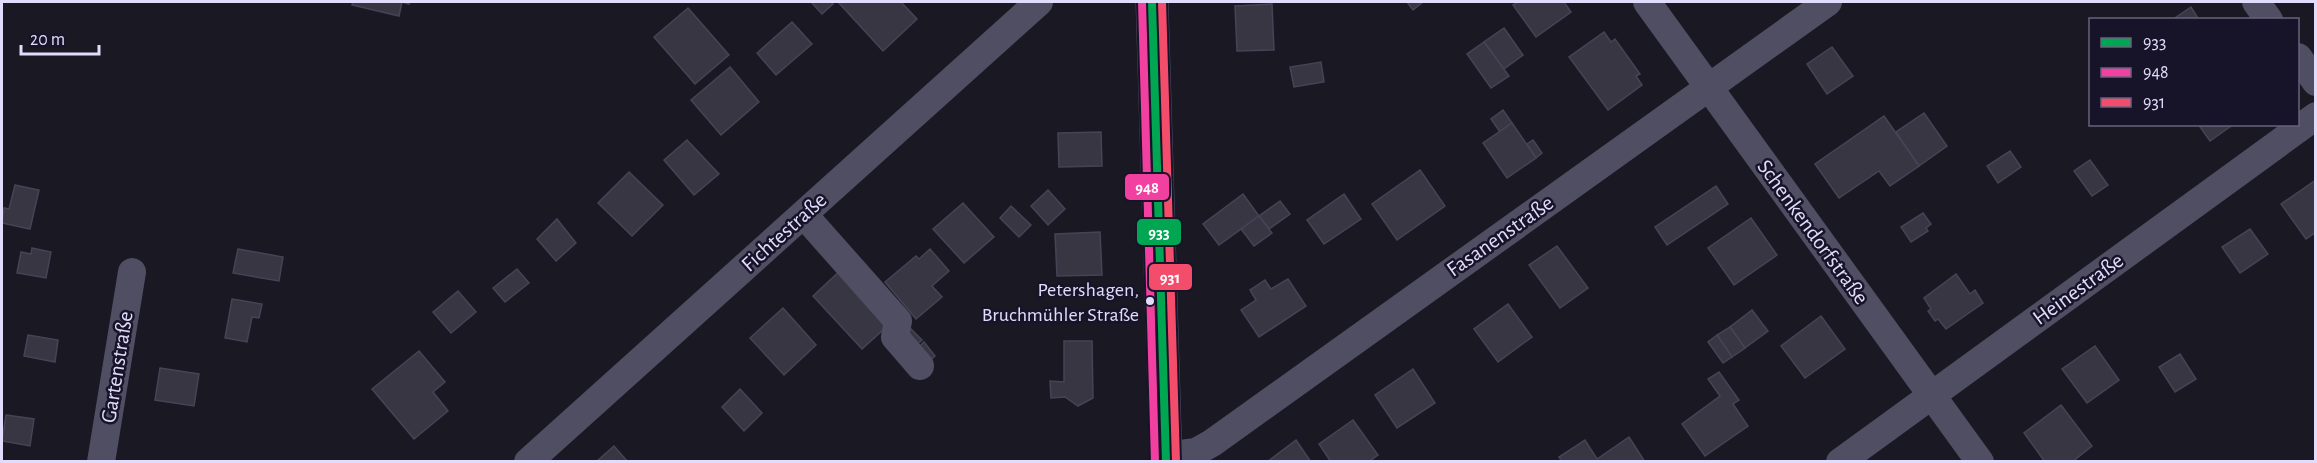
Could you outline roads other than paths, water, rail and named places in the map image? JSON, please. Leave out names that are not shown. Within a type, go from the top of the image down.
[{"type":"street","name":"Fichtestraße","points":[[528,462],[1039,2]]},
{"type":"street","points":[[1152,2],[1166,459]]},
{"type":"street","name":"Schenkendorfstraße","points":[[1647,2],[1980,462]]},
{"type":"street","name":"Fasanenstraße","points":[[1166,459],[1196,452],[1212,443],[1828,2]]},
{"type":"street","points":[[2256,2],[2268,18]]},
{"type":"street","points":[[2299,58],[2316,82]]},
{"type":"street","name":"Heinestraße","points":[[1840,462],[2316,116]]},
{"type":"street","points":[[804,215],[898,321],[895,337],[920,366]]},
{"type":"street","name":"Gartenstraße","points":[[101,462],[132,272]]},
{"type":"place","name":"Petershagen, Bruchmühler Straße","points":[[1150,301]]}]
